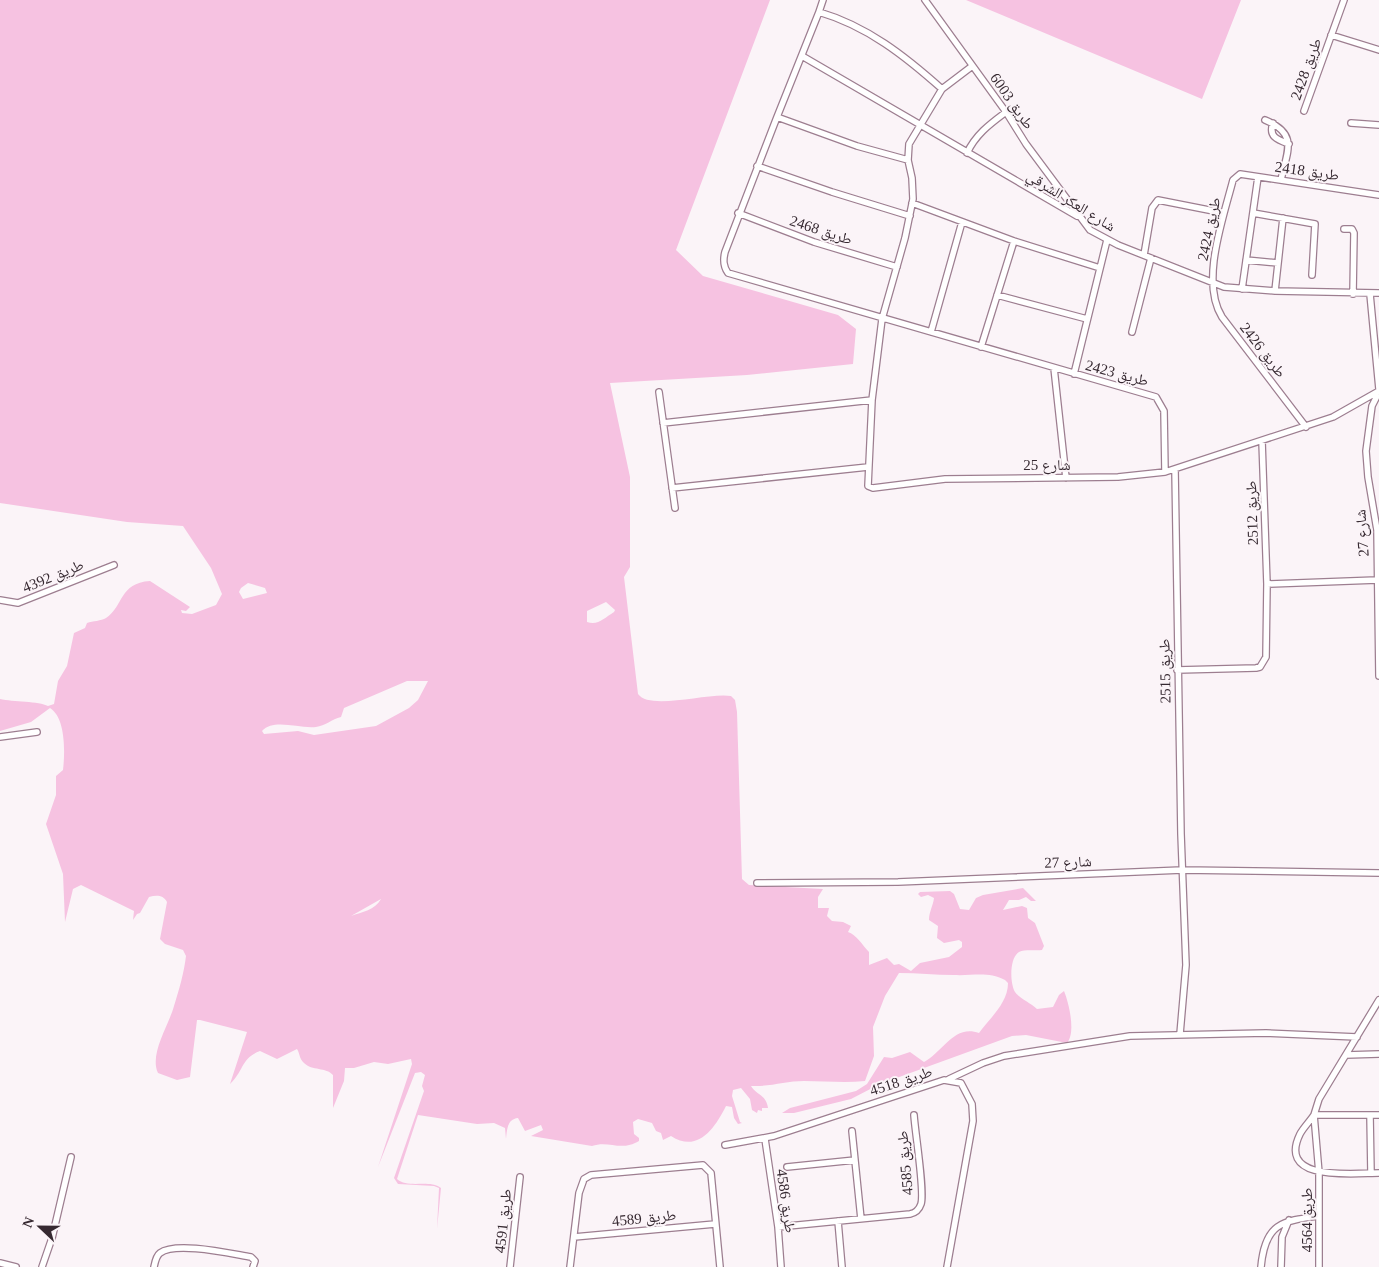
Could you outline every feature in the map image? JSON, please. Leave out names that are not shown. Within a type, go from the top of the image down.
[{"type":"street","points":[[738,214],[823,0]]},
{"type":"street","name":"طريق 6003","points":[[925,0],[1079,217]]},
{"type":"street","name":"طريق 2428","points":[[1304,111],[1344,0]]},
{"type":"street","points":[[819,12],[883,42],[908,59],[942,89]]},
{"type":"street","name":"طريق 2428","points":[[1331,35],[1379,50]]},
{"type":"street","name":"شارع العكر الشرقي","points":[[802,56],[1079,217],[1090,230],[1107,240],[1212,283],[1242,289],[1370,294]]},
{"type":"street","points":[[777,116],[857,146],[908,160],[910,144],[919,125],[942,89],[971,66]]},
{"type":"street","points":[[967,153],[973,140],[985,127],[1006,112]]},
{"type":"street","points":[[1265,120],[1273,123],[1285,133],[1289,144],[1281,180]]},
{"type":"street","points":[[1273,123],[1271,132],[1274,138],[1289,144]]},
{"type":"street","points":[[1351,123],[1379,124]]},
{"type":"street","name":"شارع 25","points":[[908,160],[913,184],[912,203],[882,318],[872,400],[867,483],[873,488],[945,479],[1118,477],[1165,472],[1333,417],[1379,390]]},
{"type":"street","points":[[757,166],[910,216]]},
{"type":"street","name":"طريق 2418","points":[[1233,180],[1240,174],[1379,195]]},
{"type":"street","points":[[1242,289],[1258,177]]},
{"type":"street","name":"طريق 2424","points":[[1212,283],[1224,213],[1233,180]]},
{"type":"street","points":[[1144,255],[1152,208],[1158,200],[1224,213]]},
{"type":"street","points":[[912,203],[1014,241],[1100,268]]},
{"type":"street","points":[[1253,213],[1315,224],[1312,275]]},
{"type":"street","name":"طريق 2468","points":[[738,214],[814,242],[897,266]]},
{"type":"street","name":"طريق 2423","points":[[738,214],[723,259],[728,273],[1156,397],[1164,411],[1165,472]]},
{"type":"street","points":[[1275,291],[1283,218]]},
{"type":"street","points":[[931,332],[962,222]]},
{"type":"street","points":[[1344,229],[1354,231],[1353,294]]},
{"type":"street","points":[[1074,374],[1107,240]]},
{"type":"street","points":[[981,347],[1014,241]]},
{"type":"street","points":[[1132,332],[1151,258]]},
{"type":"street","points":[[1246,260],[1278,263]]},
{"type":"street","name":"طريق 2426","points":[[1212,283],[1215,304],[1222,318],[1306,427]]},
{"type":"street","points":[[1379,293],[1370,294],[1379,390]]},
{"type":"street","points":[[997,295],[1088,319]]},
{"type":"street","points":[[1054,368],[1066,478]]},
{"type":"street","name":"شارع 27","points":[[1379,390],[1372,406],[1366,451],[1368,478],[1378,517],[1379,676]]},
{"type":"street","points":[[659,392],[675,508]]},
{"type":"street","points":[[663,424],[872,400]]},
{"type":"street","name":"طريق 2512","points":[[1177,670],[1260,667],[1266,657],[1267,584],[1262,441]]},
{"type":"street","points":[[672,488],[868,467]]},
{"type":"street","name":"طريق 2515","points":[[1175,470],[1177,670],[1186,965],[1180,1034]]},
{"type":"street","name":"طريق 4392","points":[[0,600],[18,604],[114,565]]},
{"type":"street","points":[[1267,584],[1377,580]]},
{"type":"street","points":[[0,737],[37,732]]},
{"type":"street","name":"شارع 27","points":[[758,883],[907,882],[1182,870],[1379,873]]},
{"type":"street","points":[[1379,1000],[1319,1099],[1314,1115],[1300,1134],[1297,1153],[1303,1165],[1319,1173],[1379,1173]]},
{"type":"street","points":[[949,1079],[983,1063],[1016,1054],[1130,1036],[1266,1033],[1357,1037]]},
{"type":"street","points":[[1346,1054],[1379,1054]]},
{"type":"street","name":"طريق 4518","points":[[725,1145],[765,1139],[949,1079],[960,1083],[968,1093],[972,1104],[974,1121],[947,1267]]},
{"type":"street","name":"طريق 4585","points":[[778,1227],[910,1214],[920,1205],[914,1115]]},
{"type":"street","points":[[1314,1115],[1379,1115]]},
{"type":"street","points":[[1314,1115],[1319,1173]]},
{"type":"street","points":[[1370,1115],[1371,1173]]},
{"type":"street","points":[[852,1131],[861,1219]]},
{"type":"street","name":"طريق 4586","points":[[765,1139],[778,1227],[781,1267]]},
{"type":"street","points":[[42,1267],[52,1238],[71,1158]]},
{"type":"street","points":[[787,1167],[855,1160]]},
{"type":"street","points":[[570,1267],[579,1193],[581,1183],[587,1177],[703,1164],[709,1169],[720,1267]]},
{"type":"street","name":"طريق 4564","points":[[1319,1173],[1319,1267]]},
{"type":"street","name":"طريق 4591","points":[[510,1267],[520,1177]]},
{"type":"street","points":[[1261,1267],[1264,1253],[1274,1230],[1280,1223],[1319,1216]]},
{"type":"street","points":[[1281,1267],[1282,1237],[1289,1220]]},
{"type":"street","points":[[838,1221],[842,1267]]},
{"type":"street","name":"طريق 4589","points":[[574,1237],[715,1224]]},
{"type":"street","points":[[154,1267],[161,1252],[170,1249],[189,1249],[251,1257],[254,1259],[253,1267]]},
{"type":"street","points":[[0,1264],[16,1267]]},
{"type":"shaded area","points":[[0,0],[770,0],[676,250],[703,276],[838,315],[856,329],[853,364],[747,375],[610,383],[630,477],[630,567],[624,577],[638,694],[645,699],[654,701],[721,695],[731,696],[735,700],[737,712],[742,879],[749,885],[823,889],[818,897],[818,908],[829,908],[827,916],[832,921],[843,922],[851,926],[848,932],[857,938],[869,952],[869,965],[887,958],[894,965],[899,964],[911,971],[920,963],[949,957],[962,947],[962,942],[959,940],[944,943],[937,938],[938,926],[929,920],[934,898],[928,895],[921,897],[918,894],[920,892],[950,891],[954,894],[960,909],[969,910],[976,898],[983,895],[1023,888],[1036,901],[1031,901],[1026,897],[1019,900],[1009,900],[1003,910],[1022,906],[1027,908],[1028,918],[1035,923],[1044,946],[1042,950],[1024,951],[1016,955],[1011,971],[1013,988],[1020,997],[1037,1009],[1053,1007],[1059,995],[1064,991],[1071,1018],[1070,1038],[1067,1043],[1026,1035],[1012,1036],[880,1084],[851,1099],[794,1113],[782,1113],[790,1108],[856,1091],[867,1084],[884,1057],[892,1058],[910,1052],[924,1062],[931,1058],[949,1040],[963,1032],[979,1033],[1002,1004],[1008,983],[999,977],[980,974],[899,973],[885,996],[873,1027],[874,1056],[865,1081],[797,1081],[751,1086],[767,1103],[768,1108],[762,1108],[762,1111],[758,1110],[757,1113],[752,1110],[750,1099],[741,1088],[733,1090],[732,1096],[740,1122],[742,1123],[738,1124],[734,1118],[732,1107],[726,1106],[710,1131],[697,1140],[689,1142],[680,1141],[671,1136],[663,1140],[661,1133],[656,1131],[652,1123],[638,1119],[633,1122],[634,1134],[639,1138],[639,1141],[626,1146],[604,1144],[592,1146],[531,1136],[543,1130],[541,1125],[525,1131],[518,1118],[510,1123],[506,1139],[505,1128],[494,1123],[477,1124],[418,1115],[397,1179],[407,1183],[436,1185],[441,1188],[437,1229],[439,1188],[434,1186],[398,1184],[394,1178],[424,1091],[422,1086],[425,1075],[421,1072],[415,1073],[378,1167],[412,1064],[411,1059],[388,1064],[374,1062],[354,1068],[345,1068],[344,1081],[333,1108],[333,1075],[304,1063],[297,1049],[277,1059],[260,1051],[254,1054],[249,1057],[230,1084],[247,1032],[197,1020],[190,1077],[177,1080],[158,1073],[156,1057],[158,1048],[172,1014],[183,975],[186,956],[183,950],[165,944],[160,939],[167,902],[160,896],[149,897],[140,913],[133,920],[134,911],[81,885],[73,889],[65,922],[63,874],[46,824],[56,795],[56,776],[63,770],[64,746],[62,728],[55,713],[50,708],[31,722],[0,731],[0,699],[39,703],[48,706],[54,704],[58,681],[67,666],[74,633],[85,628],[87,623],[106,618],[112,613],[127,590],[133,586],[150,581],[190,607],[186,611],[181,610],[182,613],[192,614],[216,605],[222,594],[211,568],[183,526],[127,522],[0,503]],"holes":[[[248,583],[265,588],[267,593],[243,599],[239,592]],[[606,602],[615,610],[604,619],[594,623],[587,622],[587,611]],[[407,681],[428,681],[418,700],[409,708],[376,726],[314,735],[298,731],[264,734],[262,731],[273,725],[319,726],[341,717],[344,708]],[[381,899],[372,908],[351,916]]]},
{"type":"shaded area","points":[[966,0],[1241,0],[1202,99]]}]
